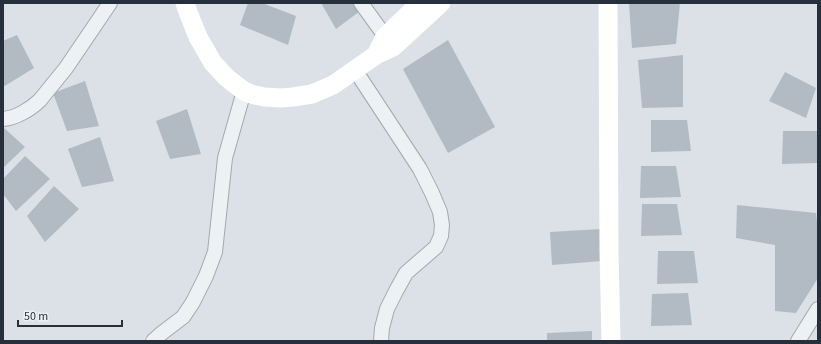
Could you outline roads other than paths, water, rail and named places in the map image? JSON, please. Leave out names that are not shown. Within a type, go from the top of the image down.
[{"type":"main road","points":[[185,3],[198,37],[213,63],[227,78],[244,91],[251,94],[264,97],[281,98],[293,98],[312,94],[333,85],[355,70],[376,55],[389,42],[420,3]]},
{"type":"main road","points":[[389,42],[441,3]]},
{"type":"main road","points":[[608,3],[611,341]]},
{"type":"street","points":[[3,119],[22,113],[40,100],[66,68],[110,3]]},
{"type":"street","points":[[361,3],[389,42]]},
{"type":"street","points":[[355,70],[420,169],[440,212],[442,225],[441,236],[436,247],[406,273],[396,291],[387,309],[380,341]]},
{"type":"street","points":[[153,341],[183,317],[193,302],[213,258],[216,246],[225,158],[244,91]]},
{"type":"street","points":[[798,341],[818,309]]}]
